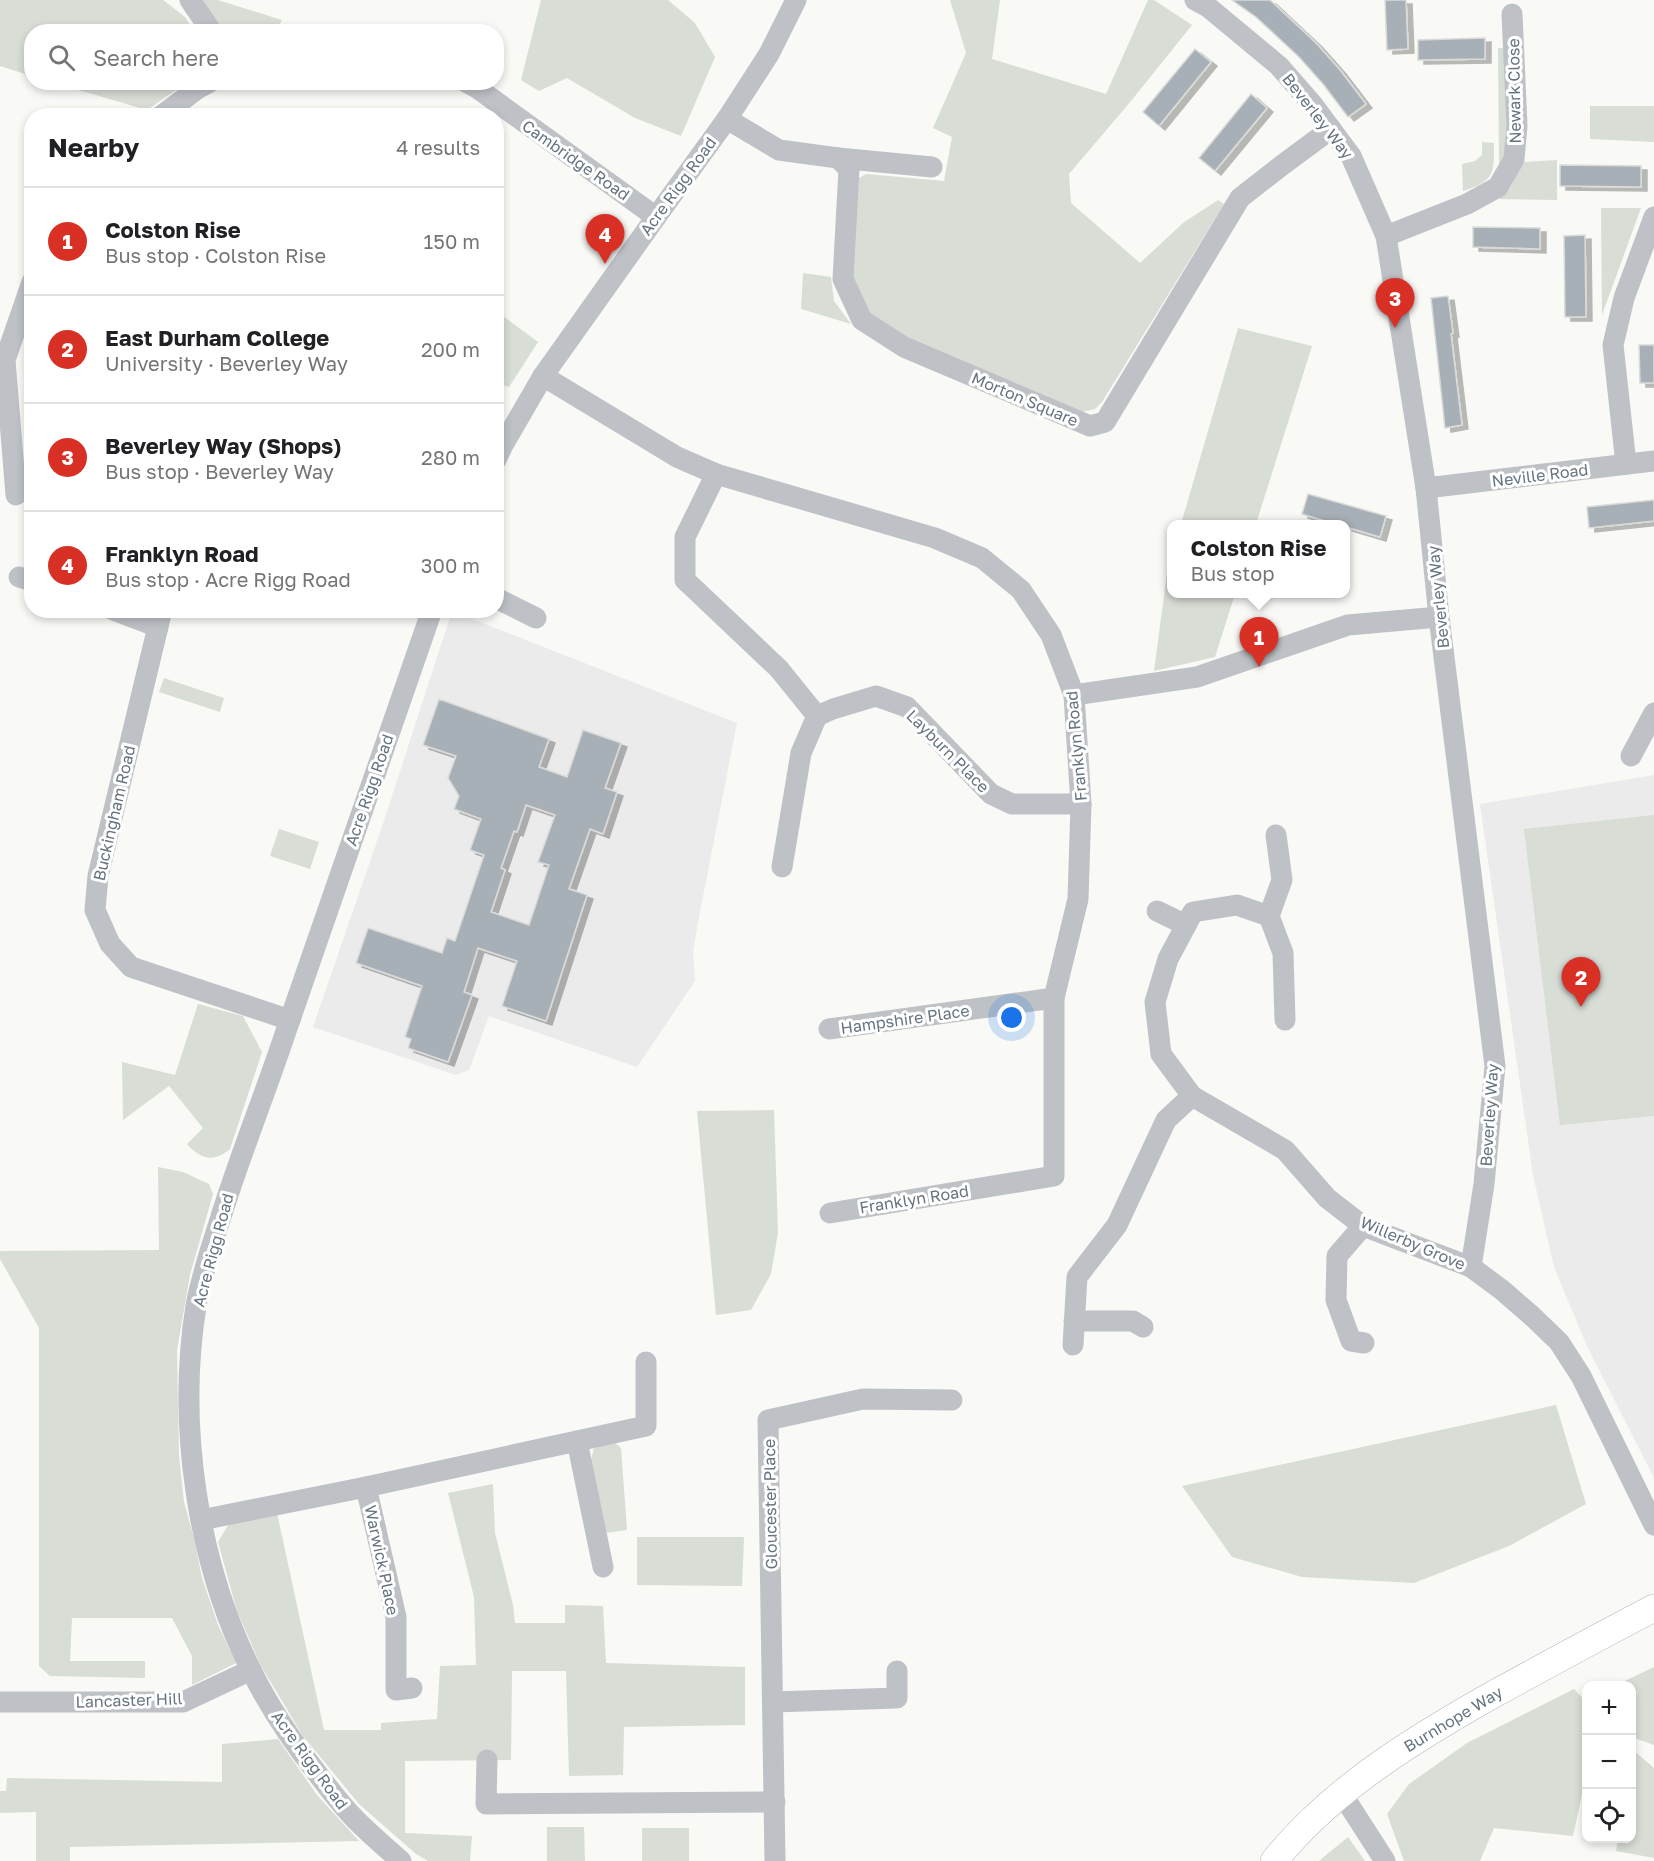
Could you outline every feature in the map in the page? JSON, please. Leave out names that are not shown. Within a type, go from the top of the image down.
[{"type":"main road","name":"Burnhope Way","points":[[1274,1861],[1288,1843],[1342,1794],[1400,1750],[1554,1661],[1654,1608]]},
{"type":"street","points":[[190,0],[206,24]]},
{"type":"street","name":"Acre Rigg Road","points":[[504,443],[543,376],[727,120],[769,54],[796,0]]},
{"type":"street","name":"Beverley Way","points":[[1195,0],[1208,7],[1279,66],[1331,129],[1351,156],[1386,236],[1426,488],[1439,617],[1495,1066],[1484,1184],[1471,1267]]},
{"type":"street","name":"Newark Close","points":[[1386,236],[1467,204],[1498,187],[1514,159],[1517,126],[1512,14]]},
{"type":"street","points":[[172,108],[196,90]]},
{"type":"street","name":"Cambridge Road","points":[[480,90],[656,217]]},
{"type":"street","points":[[727,120],[778,150],[932,167]]},
{"type":"street","name":"Morton Square","points":[[838,158],[849,169],[843,279],[862,320],[904,347],[1090,426],[1105,422],[1240,198],[1331,129]]},
{"type":"street","points":[[1626,464],[1613,345],[1624,298],[1654,217]]},
{"type":"street","points":[[16,494],[5,360],[24,305]]},
{"type":"street","name":"Franklyn Road","points":[[543,376],[677,457],[716,474],[935,538],[982,558],[1021,590],[1051,635],[1074,695],[1082,804],[1078,899],[1054,999],[1054,1176],[830,1213]]},
{"type":"street","name":"Neville Road","points":[[1426,488],[1654,461]]},
{"type":"street","points":[[716,474],[685,537],[685,580],[779,669],[818,716],[801,753],[782,867]]},
{"type":"street","points":[[504,602],[536,618]]},
{"type":"street","points":[[1074,695],[1197,677],[1348,626],[1439,617]]},
{"type":"street","name":"Acre Rigg Road","points":[[401,1861],[354,1818],[295,1744],[274,1713],[236,1636],[219,1589],[201,1521],[190,1434],[189,1376],[196,1304],[233,1177],[264,1096],[429,618]]},
{"type":"street","name":"Buckingham Road","points":[[160,619],[98,876],[95,910],[110,944],[131,967],[290,1020]]},
{"type":"street","name":"Layburn Place","points":[[818,716],[876,696],[907,707],[991,794],[1012,804],[1082,804]]},
{"type":"street","points":[[1630,756],[1654,713]]},
{"type":"street","points":[[1276,835],[1282,880],[1269,916],[1282,953],[1285,1020]]},
{"type":"street","name":"Willerby Grove","points":[[1269,916],[1237,904],[1193,912],[1168,959],[1155,1002],[1161,1054],[1192,1096],[1285,1150],[1327,1198],[1363,1226],[1471,1267],[1502,1290],[1559,1342],[1581,1376],[1654,1525]]},
{"type":"street","points":[[1157,911],[1186,925]]},
{"type":"street","name":"Hampshire Place","points":[[828,1029],[1054,999]]},
{"type":"street","points":[[1072,1345],[1077,1277],[1117,1225],[1166,1120],[1192,1096]]},
{"type":"street","points":[[1363,1226],[1337,1256],[1336,1300],[1351,1341],[1364,1343]]},
{"type":"street","points":[[1074,1321],[1133,1321],[1143,1327]]},
{"type":"street","name":"Warwick Place","points":[[201,1521],[646,1426],[646,1362]]},
{"type":"street","name":"Gloucester Place","points":[[776,1861],[768,1420],[863,1399],[952,1400]]},
{"type":"street","points":[[577,1441],[603,1567]]},
{"type":"street","name":"Warwick Place","points":[[366,1487],[396,1617],[396,1690],[412,1688]]},
{"type":"street","name":"Lancaster Hill","points":[[0,1702],[183,1702],[251,1670]]},
{"type":"street","points":[[773,1702],[897,1698],[897,1671]]},
{"type":"street","points":[[487,1760],[486,1804],[775,1802]]},
{"type":"street","points":[[1342,1794],[1385,1861]]},
{"type":"shaded area","points":[[0,0],[163,0],[185,17],[190,24],[24,24],[24,74],[0,66]]},
{"type":"shaded area","points":[[203,0],[218,0],[282,20],[280,24],[217,24]]},
{"type":"shaded area","points":[[541,0],[668,0],[695,23],[715,57],[681,136],[635,118],[567,78],[539,91],[521,80]]},
{"type":"shaded area","points":[[950,0],[1000,0],[992,59],[1106,94],[1148,0],[1154,0],[1192,25],[1069,174],[1071,203],[1140,263],[1183,223],[1218,200],[1224,204],[1102,402],[1095,409],[1082,412],[892,335],[863,307],[847,277],[854,181],[866,174],[944,181],[952,137],[933,128],[966,53]]},
{"type":"shaded area","points":[[1498,48],[1507,48],[1508,148],[1499,165]]},
{"type":"shaded area","points":[[78,90],[176,90],[150,108],[140,108]]},
{"type":"shaded area","points":[[1590,106],[1654,106],[1654,142],[1590,139]]},
{"type":"shaded area","points":[[1482,142],[1494,143],[1493,169],[1481,184],[1463,191],[1462,164],[1475,161],[1482,155]]},
{"type":"shaded area","points":[[1557,160],[1557,200],[1498,199],[1510,188],[1522,162]]},
{"type":"shaded area","points":[[1601,208],[1641,208],[1602,315]]},
{"type":"shaded area","points":[[803,273],[831,277],[834,301],[851,324],[801,309]]},
{"type":"shaded area","points":[[504,317],[538,342],[509,387],[504,385]]},
{"type":"shaded area","points":[[1238,328],[1312,346],[1257,520],[1182,520]]},
{"type":"shaded area","points":[[1167,573],[1167,598],[1234,598],[1215,657],[1154,671]]},
{"type":"shaded area","points":[[450,618],[470,618],[737,723],[693,952],[695,981],[637,1067],[489,1016],[469,1070],[456,1075],[313,1027],[384,821]]},
{"type":"shaded area","points":[[164,678],[224,698],[220,712],[159,692]]},
{"type":"shaded area","points":[[1654,775],[1654,1478],[1587,1346],[1554,1267],[1533,1175],[1480,804]]},
{"type":"shaded area","points":[[1654,815],[1654,1116],[1560,1125],[1524,829]]},
{"type":"shaded area","points":[[279,829],[319,842],[310,869],[270,856]]},
{"type":"shaded area","points":[[198,1004],[243,1016],[262,1052],[230,1149],[213,1158],[202,1156],[187,1144],[203,1128],[169,1086],[123,1120],[122,1062],[175,1075]]},
{"type":"shaded area","points":[[774,1110],[778,1233],[771,1274],[751,1310],[716,1315],[697,1111]]},
{"type":"shaded area","points":[[158,1167],[183,1172],[209,1184],[213,1194],[190,1275],[177,1350],[179,1456],[184,1502],[202,1578],[218,1625],[236,1663],[192,1685],[192,1656],[172,1618],[72,1618],[70,1661],[145,1661],[145,1678],[50,1676],[39,1666],[39,1328],[0,1259],[0,1251],[159,1250]]},
{"type":"shaded area","points":[[1556,1405],[1586,1504],[1509,1546],[1414,1583],[1302,1577],[1232,1557],[1182,1486]]},
{"type":"shaded area","points":[[604,1442],[615,1443],[621,1448],[627,1530],[606,1533],[591,1460],[594,1448]]},
{"type":"shaded area","points":[[493,1484],[495,1533],[513,1605],[515,1623],[565,1623],[565,1605],[603,1606],[606,1663],[745,1667],[745,1725],[624,1727],[623,1775],[569,1776],[566,1671],[512,1671],[511,1760],[405,1761],[405,1833],[472,1836],[470,1861],[428,1861],[416,1854],[359,1804],[303,1736],[261,1666],[237,1611],[218,1542],[230,1522],[277,1513],[324,1730],[381,1730],[381,1723],[437,1719],[440,1666],[476,1665],[474,1597],[448,1493]]},
{"type":"shaded area","points":[[637,1537],[744,1537],[742,1586],[637,1585]]},
{"type":"shaded area","points":[[1654,1667],[1654,1745],[1636,1738],[1636,1681],[1624,1681]]},
{"type":"shaded area","points":[[1574,1689],[1582,1698],[1582,1794],[1573,1836],[1494,1828],[1480,1861],[1404,1861],[1387,1814],[1409,1784],[1467,1743]]},
{"type":"shaded area","points":[[278,1739],[317,1795],[359,1841],[70,1847],[70,1861],[36,1861],[36,1812],[0,1813],[0,1791],[6,1791],[7,1778],[222,1782],[222,1744]]},
{"type":"shaded area","points":[[1636,1752],[1654,1768],[1654,1858],[1616,1851],[1617,1843],[1636,1843]]},
{"type":"shaded area","points":[[547,1827],[584,1827],[585,1861],[547,1861]]},
{"type":"shaded area","points":[[642,1828],[689,1828],[689,1861],[642,1861]]},
{"type":"shaded area","points":[[1348,1837],[1365,1861],[1319,1861]]},
{"type":"building","points":[[1232,0],[1270,0],[1316,43],[1366,104],[1348,117],[1299,57],[1256,17]]},
{"type":"building","points":[[1385,0],[1406,0],[1408,49],[1387,50]]},
{"type":"building","points":[[1485,38],[1485,59],[1418,60],[1418,40]]},
{"type":"building","points":[[1195,49],[1211,62],[1159,126],[1143,112]]},
{"type":"building","points":[[1251,94],[1267,108],[1215,171],[1199,158]]},
{"type":"building","points":[[1560,165],[1641,166],[1641,187],[1560,186]]},
{"type":"building","points":[[1473,227],[1540,228],[1540,249],[1473,247]]},
{"type":"building","points":[[1585,235],[1586,317],[1565,317],[1564,236]]},
{"type":"building","points":[[1448,296],[1462,425],[1445,428],[1431,298]]},
{"type":"building","points":[[1639,345],[1654,345],[1654,383],[1640,383]]},
{"type":"building","points":[[1308,494],[1386,516],[1380,537],[1350,528],[1350,520],[1322,520],[1302,514]]},
{"type":"building","points":[[1654,500],[1654,521],[1589,528],[1587,507]]},
{"type":"building","points":[[439,699],[549,739],[539,767],[567,777],[583,730],[621,743],[605,788],[617,792],[603,834],[590,829],[569,889],[587,895],[546,1021],[502,1006],[517,961],[478,948],[464,992],[472,995],[448,1062],[408,1048],[411,1039],[405,1037],[422,986],[356,963],[368,928],[442,953],[447,938],[455,941],[484,855],[470,850],[481,819],[454,809],[459,796],[448,778],[456,756],[423,745]],"holes":[[[526,805],[555,815],[538,862],[549,865],[529,925],[491,912],[505,870],[501,868]]]},
{"type":"place","name":"Franklyn Road","points":[[605,264]]},
{"type":"place","name":"Beverley Way (Shops)","points":[[1395,328]]},
{"type":"place","name":"Colston Rise","points":[[1259,667]]},
{"type":"place","name":"East Durham College","points":[[1581,1007]]}]
